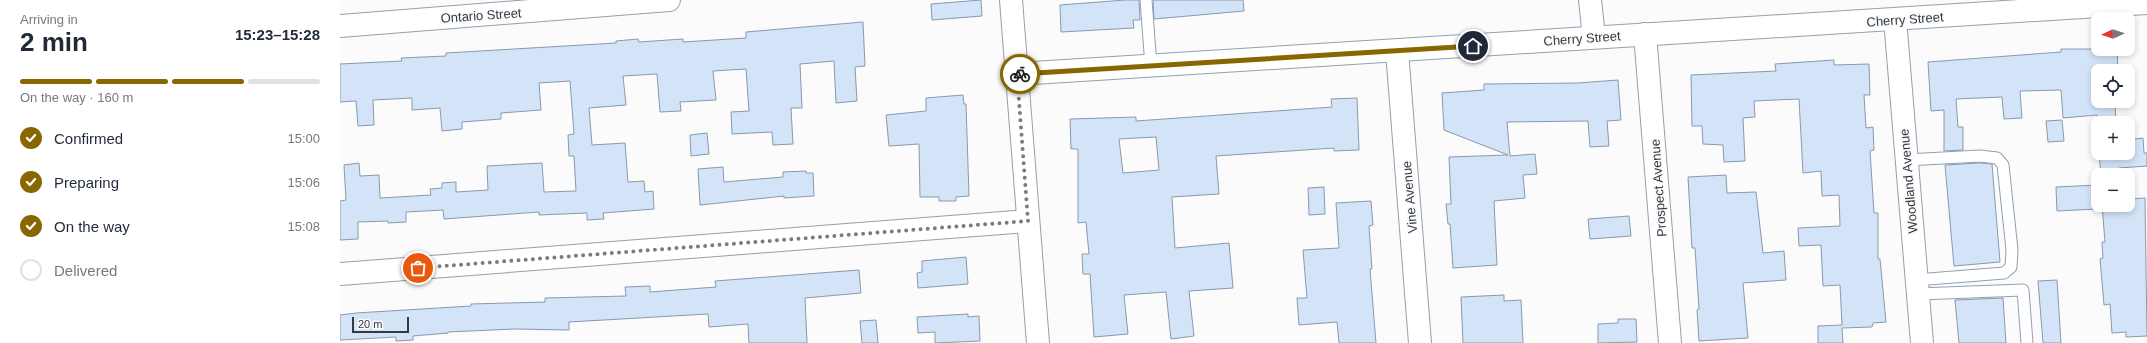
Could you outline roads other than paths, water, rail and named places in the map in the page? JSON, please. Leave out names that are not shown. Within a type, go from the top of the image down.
[{"type":"street","name":"Ontario Street","points":[[340,26],[669,0]]},
{"type":"street","points":[[1011,0],[1038,343]]},
{"type":"street","points":[[1590,0],[1594,37]]},
{"type":"street","name":"Cherry Street","points":[[1017,74],[2147,3]]},
{"type":"street","name":"Woodland Avenue","points":[[1895,19],[1922,343]]},
{"type":"street","name":"Prospect Avenue","points":[[1645,34],[1670,343]]},
{"type":"street","name":"Vine Avenue","points":[[1397,51],[1420,343]]},
{"type":"street","points":[[340,274],[1028,221]]},
{"type":"lane","points":[[1146,0],[1151,66]]},
{"type":"lane","points":[[1906,160],[1980,156],[1997,158],[2003,165],[2012,250],[2011,267],[2004,273],[1917,287]]},
{"type":"lane","points":[[1917,287],[2023,290],[2027,343]]}]
